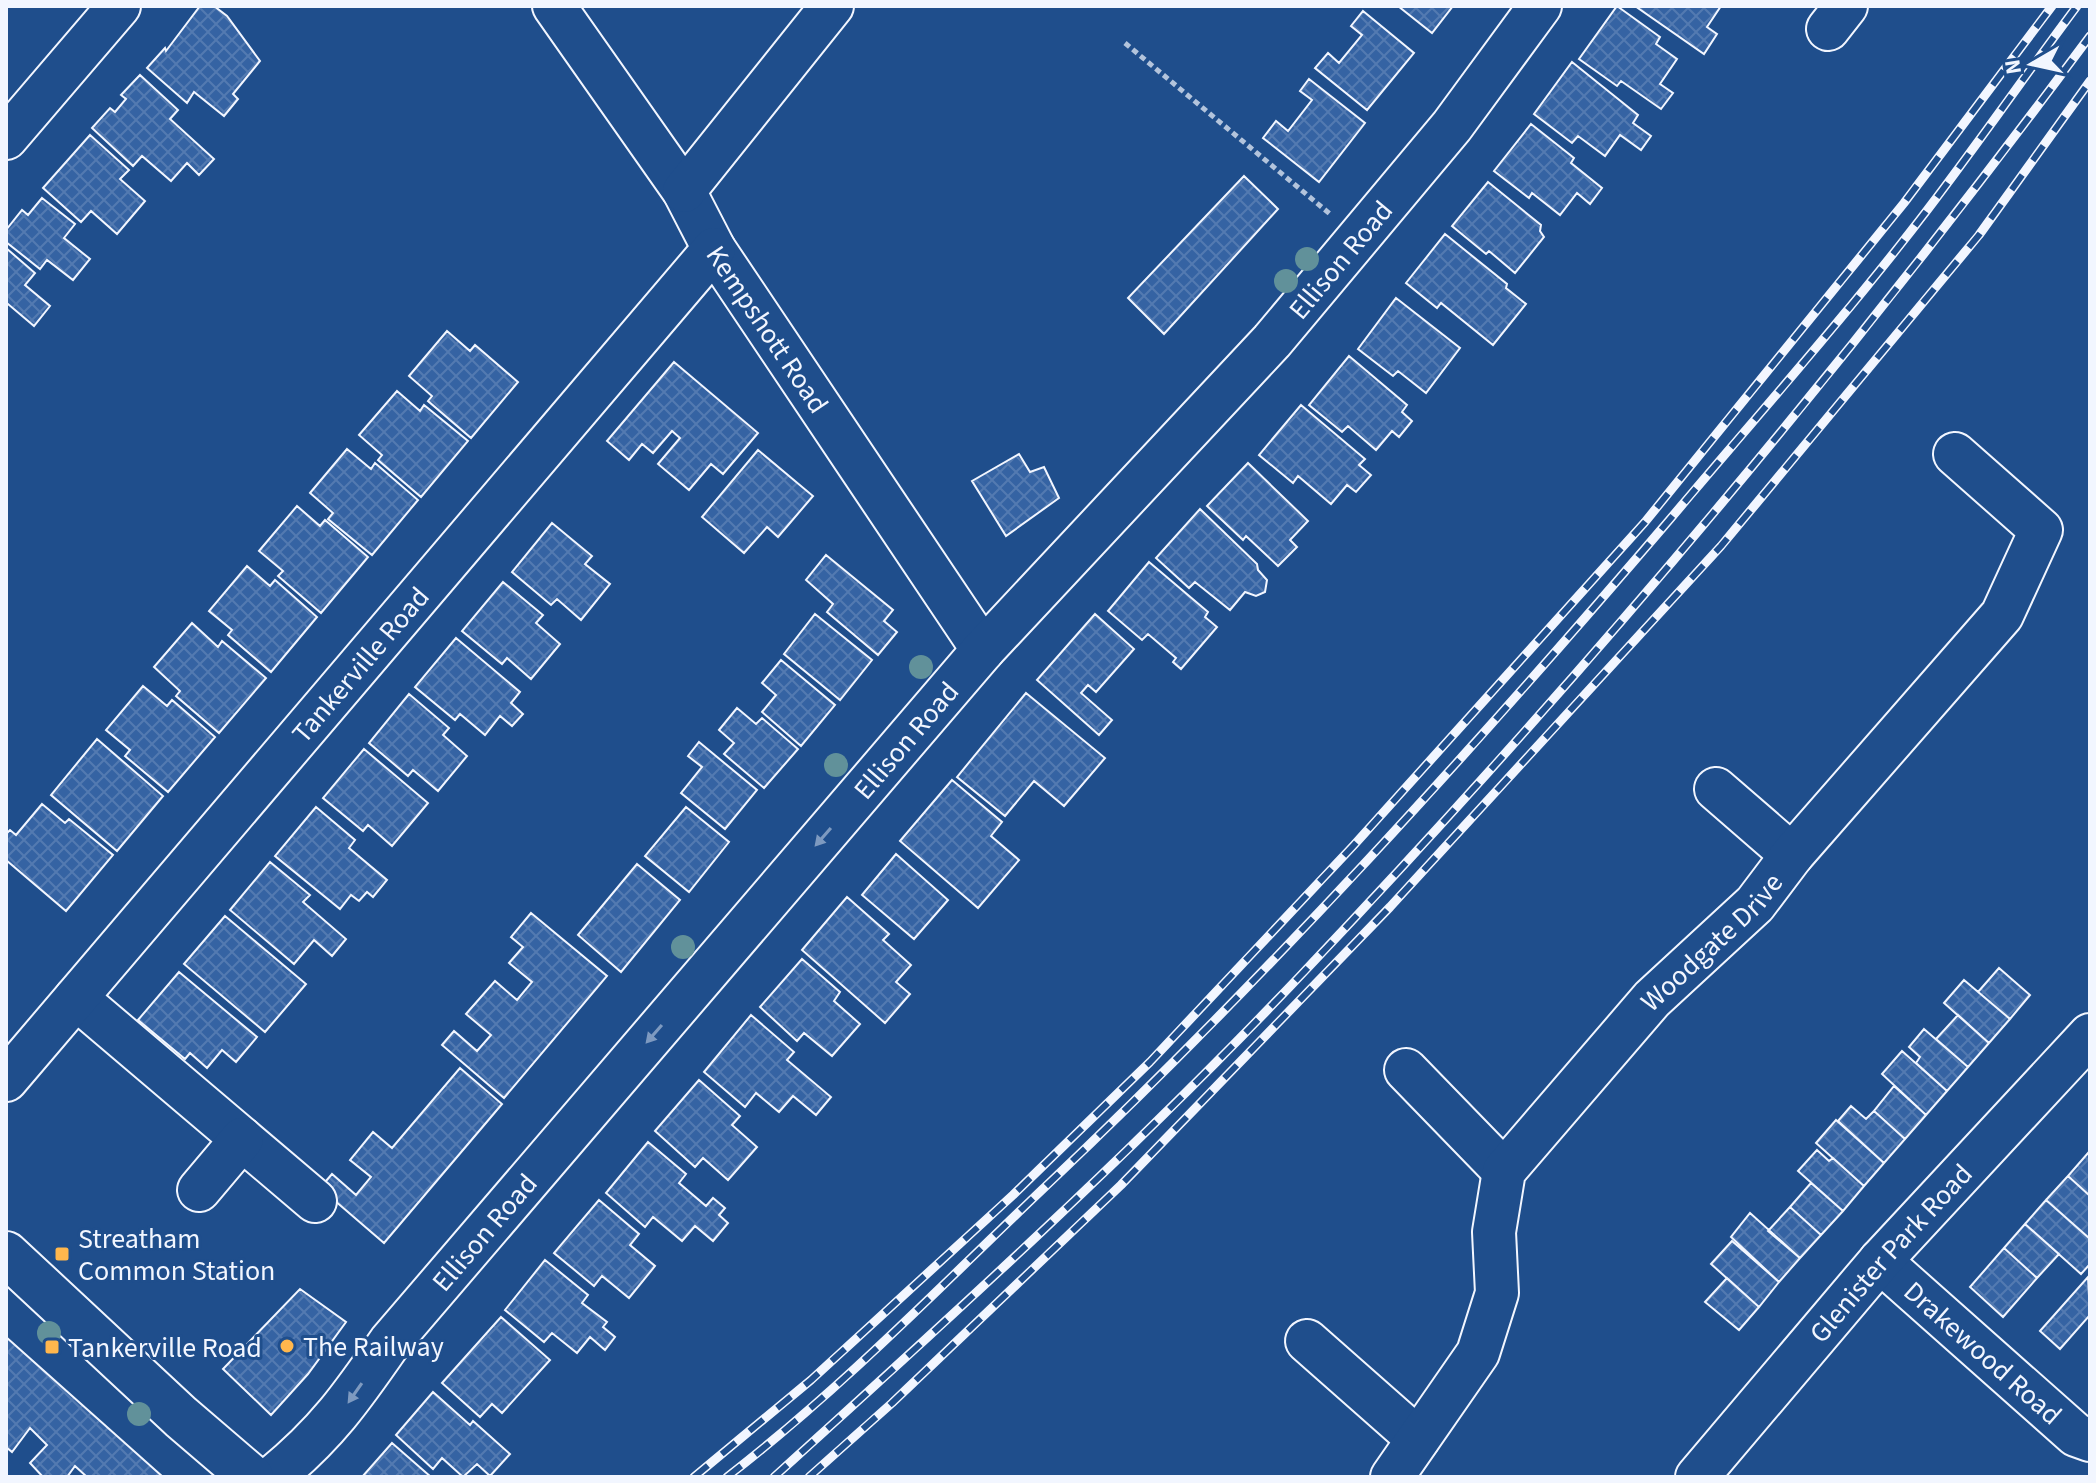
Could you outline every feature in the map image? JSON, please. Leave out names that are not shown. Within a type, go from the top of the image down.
[{"type":"main road","points":[[6,1254],[181,1417],[251,1477]]},
{"type":"street","points":[[6,138],[119,6]]},
{"type":"street","name":"Kempshott Road","points":[[554,6],[684,191],[714,249],[983,650]]},
{"type":"street","points":[[684,191],[832,6]]},
{"type":"street","name":"Ellison Road","points":[[273,1477],[314,1443],[348,1403],[390,1342],[983,650],[1272,341],[1452,126],[1540,6]]},
{"type":"street","name":"Tankerville Road","points":[[6,1080],[714,249]]},
{"type":"street","name":"Woodgate Drive","points":[[1504,1171],[1652,999],[1755,904],[1792,855],[2002,615],[2041,530],[1955,454]]},
{"type":"street","points":[[1716,789],[1792,855]]},
{"type":"street","points":[[76,998],[315,1201]]},
{"type":"street","name":"Glenister Park Road","points":[[1697,1477],[1880,1261],[2090,1035]]},
{"type":"street","points":[[1392,1477],[1478,1353],[1497,1293],[1494,1232],[1504,1171],[1406,1070]]},
{"type":"street","points":[[199,1190],[242,1139]]},
{"type":"street","name":"Drakewood Road","points":[[1880,1261],[2076,1435],[2090,1440]]},
{"type":"street","points":[[1307,1341],[1418,1439]]},
{"type":"path","points":[[1125,43],[1339,222]]},
{"type":"building","points":[[200,6],[214,6],[227,16],[260,61],[233,94],[238,99],[224,116],[194,92],[187,103],[147,68],[165,48],[166,51]]},
{"type":"building","points":[[1398,6],[1453,6],[1432,33]]},
{"type":"building","points":[[1617,6],[1660,37],[1656,44],[1677,59],[1660,84],[1673,93],[1661,109],[1621,81],[1617,86],[1579,59]]},
{"type":"building","points":[[1635,6],[1721,6],[1707,27],[1717,34],[1704,54]]},
{"type":"building","points":[[1363,11],[1414,53],[1367,110],[1315,68],[1328,53],[1339,63],[1362,35],[1351,26]]},
{"type":"building","points":[[1572,62],[1638,115],[1633,123],[1651,136],[1641,150],[1620,135],[1605,156],[1578,136],[1572,143],[1534,114]]},
{"type":"building","points":[[140,75],[178,110],[170,119],[214,159],[199,175],[187,163],[171,181],[142,156],[133,166],[92,128],[110,108],[115,112],[126,99],[121,95]]},
{"type":"building","points":[[1309,79],[1365,123],[1319,182],[1263,138],[1276,121],[1288,131],[1312,100],[1300,91]]},
{"type":"building","points":[[1531,124],[1574,158],[1571,163],[1602,188],[1590,204],[1577,193],[1560,215],[1532,193],[1529,198],[1494,171]]},
{"type":"building","points":[[90,135],[129,170],[120,179],[145,201],[117,234],[91,211],[81,222],[43,188]]},
{"type":"building","points":[[1244,176],[1278,209],[1164,334],[1128,298]]},
{"type":"building","points":[[1488,182],[1541,225],[1540,231],[1544,237],[1515,273],[1452,226]]},
{"type":"building","points":[[42,198],[75,224],[64,238],[90,259],[73,280],[47,260],[40,269],[6,242],[6,230],[22,210],[28,215]]},
{"type":"building","points":[[1445,234],[1507,284],[1506,288],[1526,304],[1493,345],[1441,303],[1437,308],[1406,283]]},
{"type":"building","points":[[6,248],[35,273],[25,285],[50,306],[34,326],[8,304],[6,306]]},
{"type":"building","points":[[1396,298],[1460,348],[1426,393],[1398,371],[1393,376],[1358,349]]},
{"type":"building","points":[[447,331],[470,351],[475,345],[518,382],[471,438],[428,401],[432,396],[409,376]]},
{"type":"building","points":[[1349,356],[1407,405],[1402,412],[1412,421],[1399,437],[1392,431],[1376,450],[1348,426],[1342,432],[1309,405]]},
{"type":"building","points":[[674,362],[758,433],[723,474],[711,464],[689,490],[658,464],[680,438],[672,431],[653,453],[642,444],[629,460],[607,441]]},
{"type":"building","points":[[397,391],[420,411],[424,405],[468,441],[421,497],[378,460],[382,455],[359,435]]},
{"type":"building","points":[[1301,405],[1365,459],[1359,465],[1371,475],[1356,492],[1347,485],[1331,504],[1298,476],[1293,483],[1259,455]]},
{"type":"building","points":[[347,449],[371,469],[375,463],[418,500],[372,555],[328,519],[333,513],[310,493]]},
{"type":"building","points":[[758,450],[813,496],[778,537],[767,527],[744,553],[702,517]]},
{"type":"building","points":[[1019,454],[1030,472],[1044,467],[1059,498],[1006,536],[972,481]]},
{"type":"building","points":[[1248,463],[1308,521],[1290,540],[1297,547],[1278,566],[1246,536],[1243,540],[1207,506]]},
{"type":"building","points":[[297,506],[320,526],[325,520],[368,557],[321,613],[278,576],[283,571],[259,551]]},
{"type":"building","points":[[1200,509],[1257,564],[1267,580],[1265,592],[1256,596],[1245,592],[1230,610],[1195,582],[1189,588],[1156,558]]},
{"type":"building","points":[[552,523],[592,556],[585,564],[610,584],[581,620],[557,599],[551,605],[512,572]]},
{"type":"building","points":[[826,555],[893,610],[884,621],[897,632],[878,655],[827,612],[833,604],[806,580]]},
{"type":"building","points":[[1149,562],[1208,612],[1205,617],[1217,627],[1181,669],[1173,662],[1176,658],[1148,634],[1142,640],[1108,611]]},
{"type":"building","points":[[247,566],[270,586],[275,580],[317,617],[271,672],[228,635],[232,630],[209,611]]},
{"type":"building","points":[[503,582],[543,615],[536,623],[560,644],[531,679],[507,658],[502,664],[462,631]]},
{"type":"building","points":[[815,614],[872,660],[840,700],[784,654]]},
{"type":"building","points":[[1095,614],[1134,649],[1096,692],[1088,685],[1081,693],[1112,720],[1099,735],[1037,680]]},
{"type":"building","points":[[192,623],[218,647],[222,641],[266,678],[219,733],[176,696],[180,691],[154,667]]},
{"type":"building","points":[[456,638],[520,692],[511,703],[523,714],[512,726],[500,716],[485,735],[460,714],[455,720],[415,687]]},
{"type":"building","points":[[781,660],[835,705],[801,746],[762,712],[776,695],[762,683]]},
{"type":"building","points":[[143,686],[167,706],[172,700],[215,737],[168,792],[125,756],[130,750],[106,730]]},
{"type":"building","points":[[1026,693],[1105,758],[1064,806],[1034,781],[1005,816],[957,777]]},
{"type":"building","points":[[409,694],[449,728],[443,735],[467,756],[438,791],[413,770],[408,776],[369,743]]},
{"type":"building","points":[[737,708],[756,724],[762,718],[798,749],[764,788],[724,754],[734,743],[719,730]]},
{"type":"building","points":[[97,739],[163,796],[117,851],[51,795]]},
{"type":"building","points":[[699,742],[757,790],[725,829],[681,793],[702,767],[688,756]]},
{"type":"building","points":[[364,749],[428,803],[392,846],[368,825],[363,831],[323,798]]},
{"type":"building","points":[[952,780],[1002,822],[991,836],[1019,860],[978,908],[900,841]]},
{"type":"building","points":[[42,804],[65,823],[69,819],[113,855],[66,911],[6,860],[6,834],[10,830],[16,835]]},
{"type":"building","points":[[316,807],[355,840],[349,848],[387,880],[373,897],[367,892],[359,901],[351,895],[340,909],[275,856]]},
{"type":"building","points":[[686,807],[729,842],[689,892],[645,856]]},
{"type":"building","points":[[896,854],[948,900],[914,939],[862,895]]},
{"type":"building","points":[[270,862],[310,895],[303,902],[346,939],[332,956],[314,940],[294,964],[230,910]]},
{"type":"building","points":[[637,864],[680,900],[621,972],[578,935]]},
{"type":"building","points":[[847,897],[889,934],[883,940],[911,965],[896,982],[910,994],[885,1023],[802,950]]},
{"type":"building","points":[[531,913],[607,976],[504,1098],[442,1045],[454,1031],[477,1051],[491,1035],[466,1014],[495,981],[517,1000],[532,982],[509,963],[523,947],[511,937]]},
{"type":"building","points":[[225,916],[306,984],[265,1032],[184,964]]},
{"type":"building","points":[[802,959],[840,992],[834,1001],[860,1024],[832,1056],[804,1033],[797,1041],[760,1007]]},
{"type":"building","points":[[1999,968],[2030,995],[2010,1019],[1978,992]]},
{"type":"building","points":[[179,972],[257,1037],[236,1062],[222,1050],[207,1068],[190,1053],[185,1059],[138,1020]]},
{"type":"building","points":[[1964,980],[2010,1019],[1989,1043],[1944,1003]]},
{"type":"building","points":[[751,1015],[794,1052],[787,1060],[831,1097],[816,1115],[793,1096],[779,1112],[756,1093],[745,1107],[704,1072]]},
{"type":"building","points":[[1958,1015],[1989,1043],[1968,1067],[1936,1039]]},
{"type":"building","points":[[1924,1029],[1968,1067],[1947,1091],[1916,1063],[1920,1057],[1909,1047]]},
{"type":"building","points":[[1902,1051],[1947,1091],[1926,1115],[1882,1074]]},
{"type":"building","points":[[460,1068],[502,1104],[384,1243],[320,1188],[332,1174],[356,1195],[371,1177],[350,1160],[373,1132],[392,1148]]},
{"type":"building","points":[[699,1080],[740,1116],[732,1125],[757,1147],[728,1180],[703,1158],[695,1167],[655,1131]]},
{"type":"building","points":[[1894,1086],[1926,1115],[1905,1139],[1874,1111]]},
{"type":"building","points":[[1851,1106],[1866,1119],[1874,1111],[1905,1139],[1884,1163],[1838,1121]]},
{"type":"building","points":[[1836,1120],[1884,1163],[1864,1186],[1816,1143]]},
{"type":"building","points":[[648,1142],[686,1174],[679,1183],[706,1206],[713,1198],[725,1208],[719,1215],[728,1223],[713,1241],[695,1226],[682,1241],[653,1217],[645,1227],[606,1193]]},
{"type":"building","points":[[1817,1150],[1829,1161],[1833,1158],[1864,1186],[1843,1211],[1798,1171]]},
{"type":"building","points":[[2088,1153],[2090,1155],[2090,1196],[2068,1176]]},
{"type":"building","points":[[2068,1176],[2090,1196],[2089,1238],[2046,1200]]},
{"type":"building","points":[[1811,1183],[1843,1211],[1821,1235],[1790,1207]]},
{"type":"building","points":[[599,1200],[639,1234],[630,1245],[655,1266],[629,1298],[602,1276],[594,1286],[554,1253]]},
{"type":"building","points":[[2046,1200],[2090,1239],[2090,1264],[2081,1274],[2025,1224]]},
{"type":"building","points":[[1790,1207],[1821,1235],[1800,1258],[1768,1231]]},
{"type":"building","points":[[1750,1213],[1800,1258],[1779,1282],[1731,1237]]},
{"type":"building","points":[[2025,1224],[2059,1254],[2037,1278],[2004,1248]]},
{"type":"building","points":[[1732,1241],[1779,1282],[1759,1307],[1711,1264]]},
{"type":"building","points":[[2004,1248],[2037,1278],[2003,1317],[1970,1287]]},
{"type":"building","points":[[545,1260],[588,1295],[582,1303],[607,1322],[603,1327],[615,1337],[605,1350],[590,1337],[577,1353],[552,1333],[544,1342],[505,1310]]},
{"type":"building","points":[[2088,1277],[2090,1315],[2060,1349],[2040,1331]]},
{"type":"building","points":[[1727,1278],[1759,1307],[1739,1330],[1705,1302]]},
{"type":"building","name":"The Railway","points":[[300,1289],[346,1322],[308,1374],[271,1415],[223,1369]]},
{"type":"building","points":[[501,1317],[550,1360],[502,1413],[492,1404],[480,1417],[442,1383]]},
{"type":"building","points":[[6,1337],[163,1477],[87,1477],[75,1466],[67,1477],[43,1477],[30,1463],[47,1445],[30,1428],[12,1452],[6,1447]]},
{"type":"building","points":[[433,1392],[470,1425],[473,1421],[510,1454],[490,1476],[477,1464],[463,1477],[442,1458],[433,1469],[396,1435]]},
{"type":"building","points":[[392,1443],[431,1477],[362,1477]]},
{"type":"railway","points":[[694,1477],[811,1380],[1013,1195],[1150,1062],[1354,845],[1645,522],[1904,203],[2052,6]]},
{"type":"railway","points":[[727,1477],[851,1372],[1128,1107],[1368,860],[1596,605],[1834,326],[1928,209],[2077,6]]},
{"type":"railway","points":[[774,1477],[1108,1169],[1237,1041],[1405,864],[1610,635],[1807,400],[1998,159],[2090,36]]},
{"type":"railway","points":[[809,1477],[892,1403],[1121,1185],[1390,907],[1721,546],[1979,235],[2090,81]]},
{"type":"place","name":"Streatham Common Station","points":[[62,1254]]},
{"type":"place","name":"The Railway","points":[[287,1346]]},
{"type":"place","name":"Tankerville Road","points":[[52,1347]]}]
